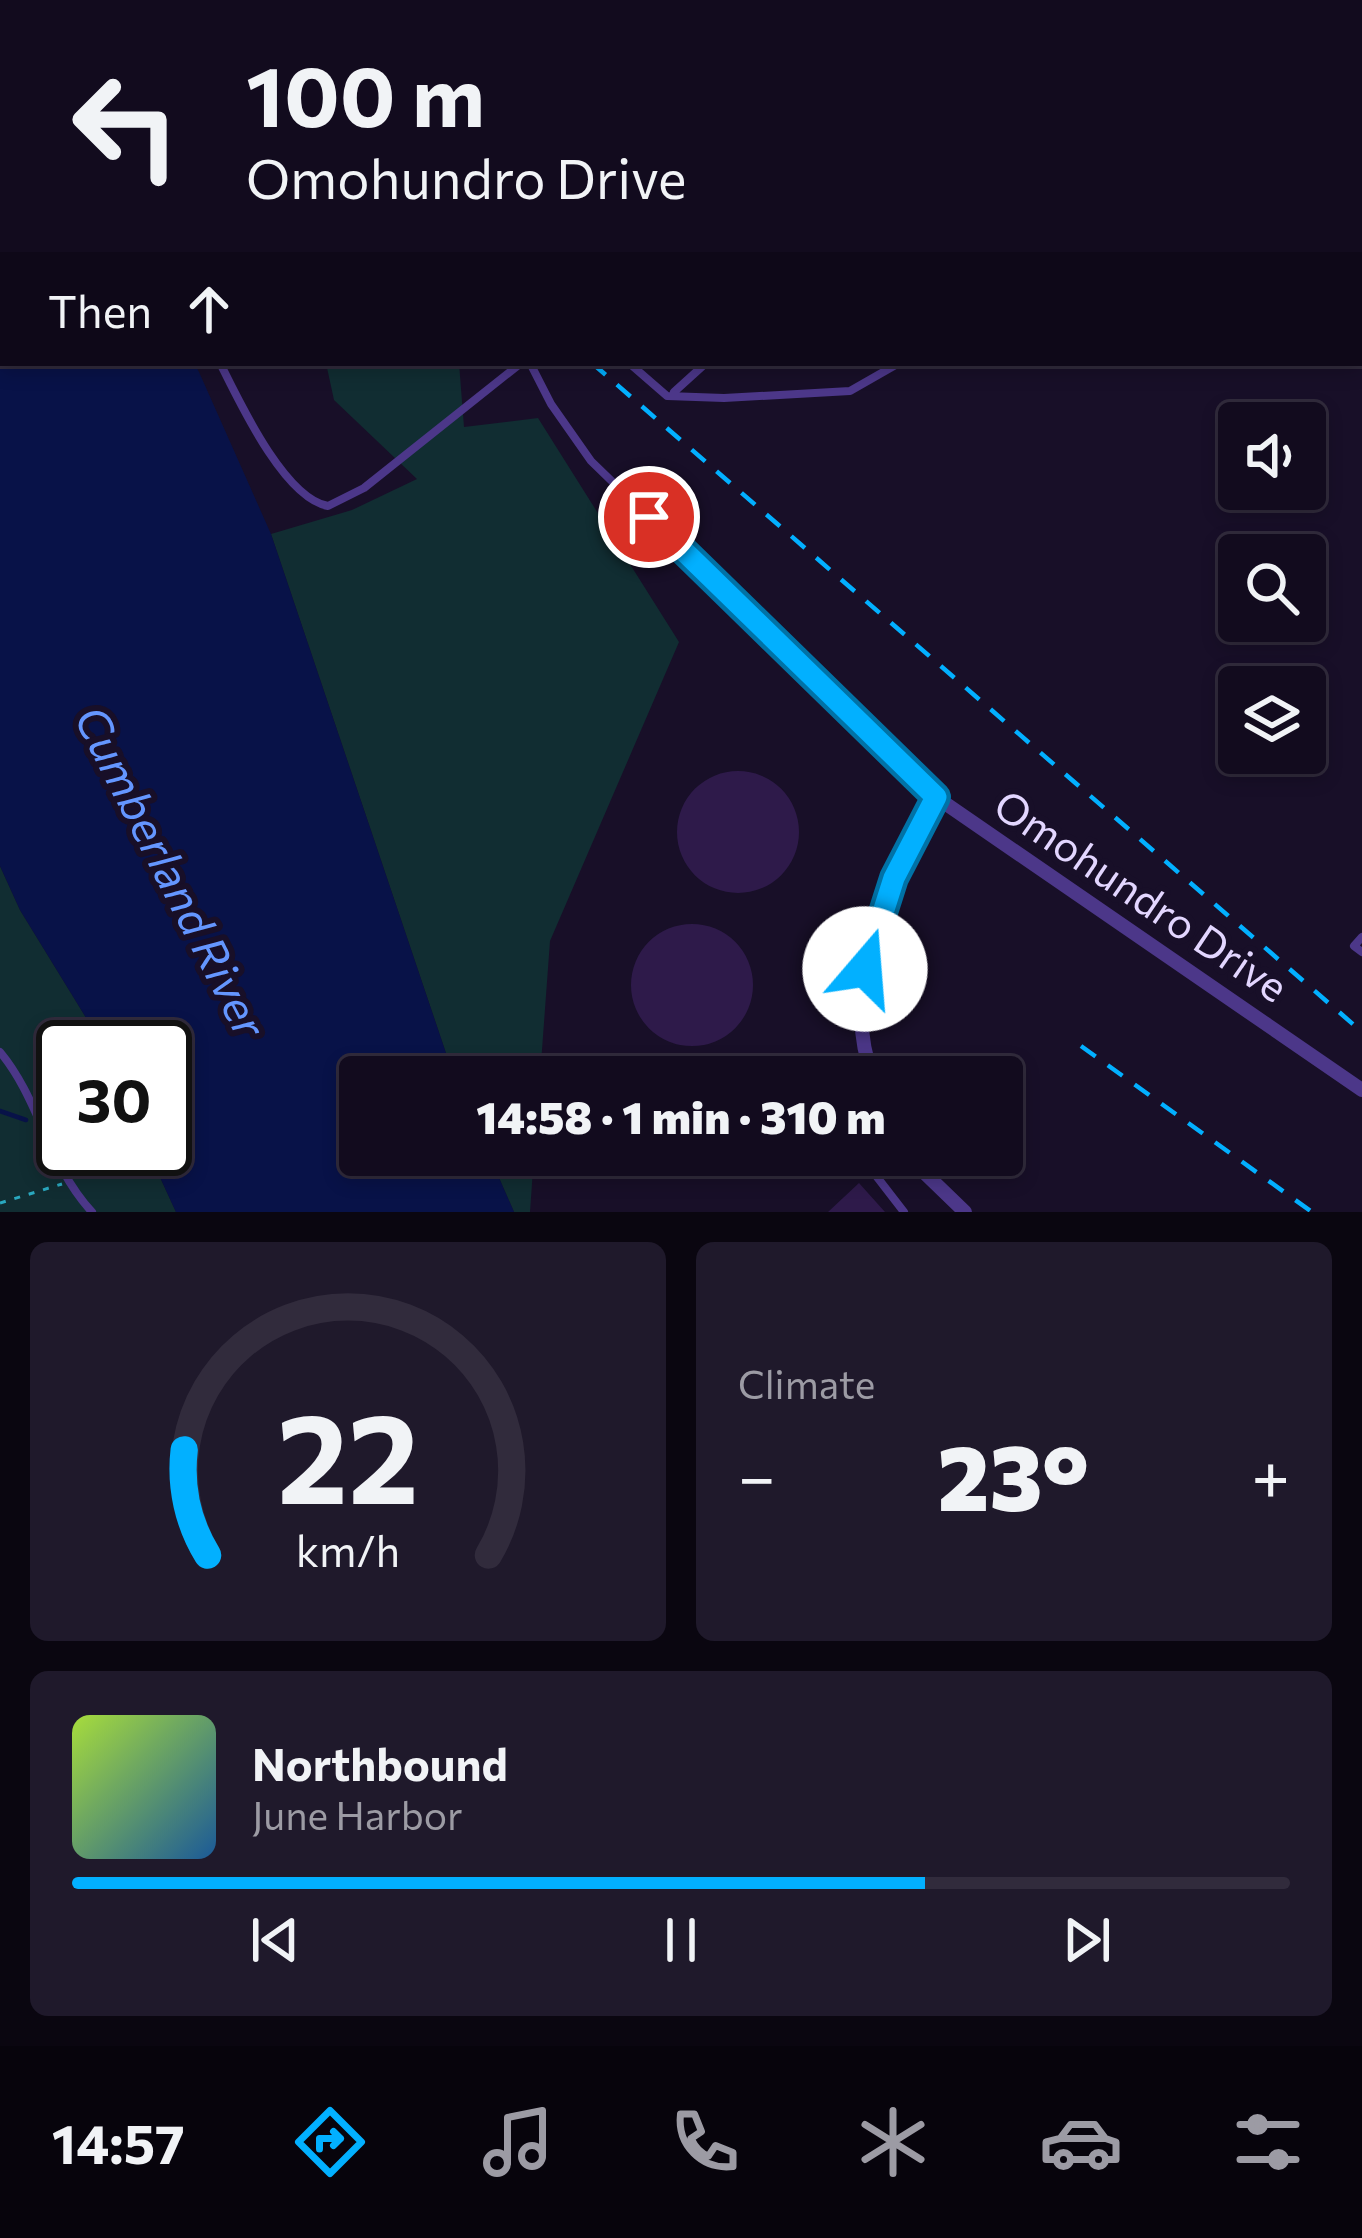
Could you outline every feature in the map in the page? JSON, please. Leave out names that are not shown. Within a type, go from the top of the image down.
[{"type":"street","name":"Omohundro Drive","points":[[890,751],[936,797],[1362,1090]]},
{"type":"street","points":[[865,1056],[865,969],[894,878],[936,797]]},
{"type":"street","points":[[927,1176],[964,1212]]},
{"type":"lane","points":[[222,366],[286,474],[309,500],[328,506],[364,488],[517,366]]},
{"type":"lane","points":[[532,366],[551,404],[591,461],[890,751]]},
{"type":"lane","points":[[632,366],[668,396],[850,391],[894,366]]},
{"type":"lane","points":[[668,396],[686,387],[704,366]]},
{"type":"lane","points":[[1362,937],[1354,946],[1362,952]]},
{"type":"lane","points":[[0,1052],[68,1182],[92,1212]]},
{"type":"lane","points":[[876,1176],[904,1212]]},
{"type":"path","points":[[0,1202],[68,1182]]},
{"type":"green space","points":[[327,366],[459,366],[464,427],[538,418],[679,642],[550,941],[542,1056],[447,1056],[271,534],[352,510],[417,479],[334,400]]},
{"type":"green space","points":[[0,866],[20,910],[87,1020],[36,1020],[36,1176],[159,1176],[176,1212],[0,1212]]},
{"type":"green space","points":[[498,1176],[533,1176],[530,1212],[514,1212]]},
{"type":"water","name":"Cumberland River","points":[[0,366],[195,366],[271,534],[447,1056],[339,1056],[339,1176],[498,1176],[514,1212],[176,1212],[159,1176],[192,1176],[192,1020],[87,1020],[20,910],[0,866]]},
{"type":"building","points":[[738,771],[761,776],[781,789],[794,809],[799,832],[794,855],[781,875],[761,888],[738,893],[715,888],[695,875],[682,855],[677,832],[682,809],[695,789],[715,776]]},
{"type":"building","points":[[692,924],[715,929],[735,942],[748,962],[753,985],[748,1008],[735,1028],[715,1041],[692,1046],[669,1041],[649,1028],[636,1008],[631,985],[636,962],[649,942],[669,929]]},
{"type":"building","points":[[859,1183],[885,1212],[828,1212]]},
{"type":"waterway","points":[[0,1111],[26,1120]]},
{"type":"railway","points":[[595,366],[1362,1032]]},
{"type":"railway","points":[[1081,1046],[1312,1212]]},
{"type":"route","points":[[649,517],[936,797],[894,878],[865,969]]}]
